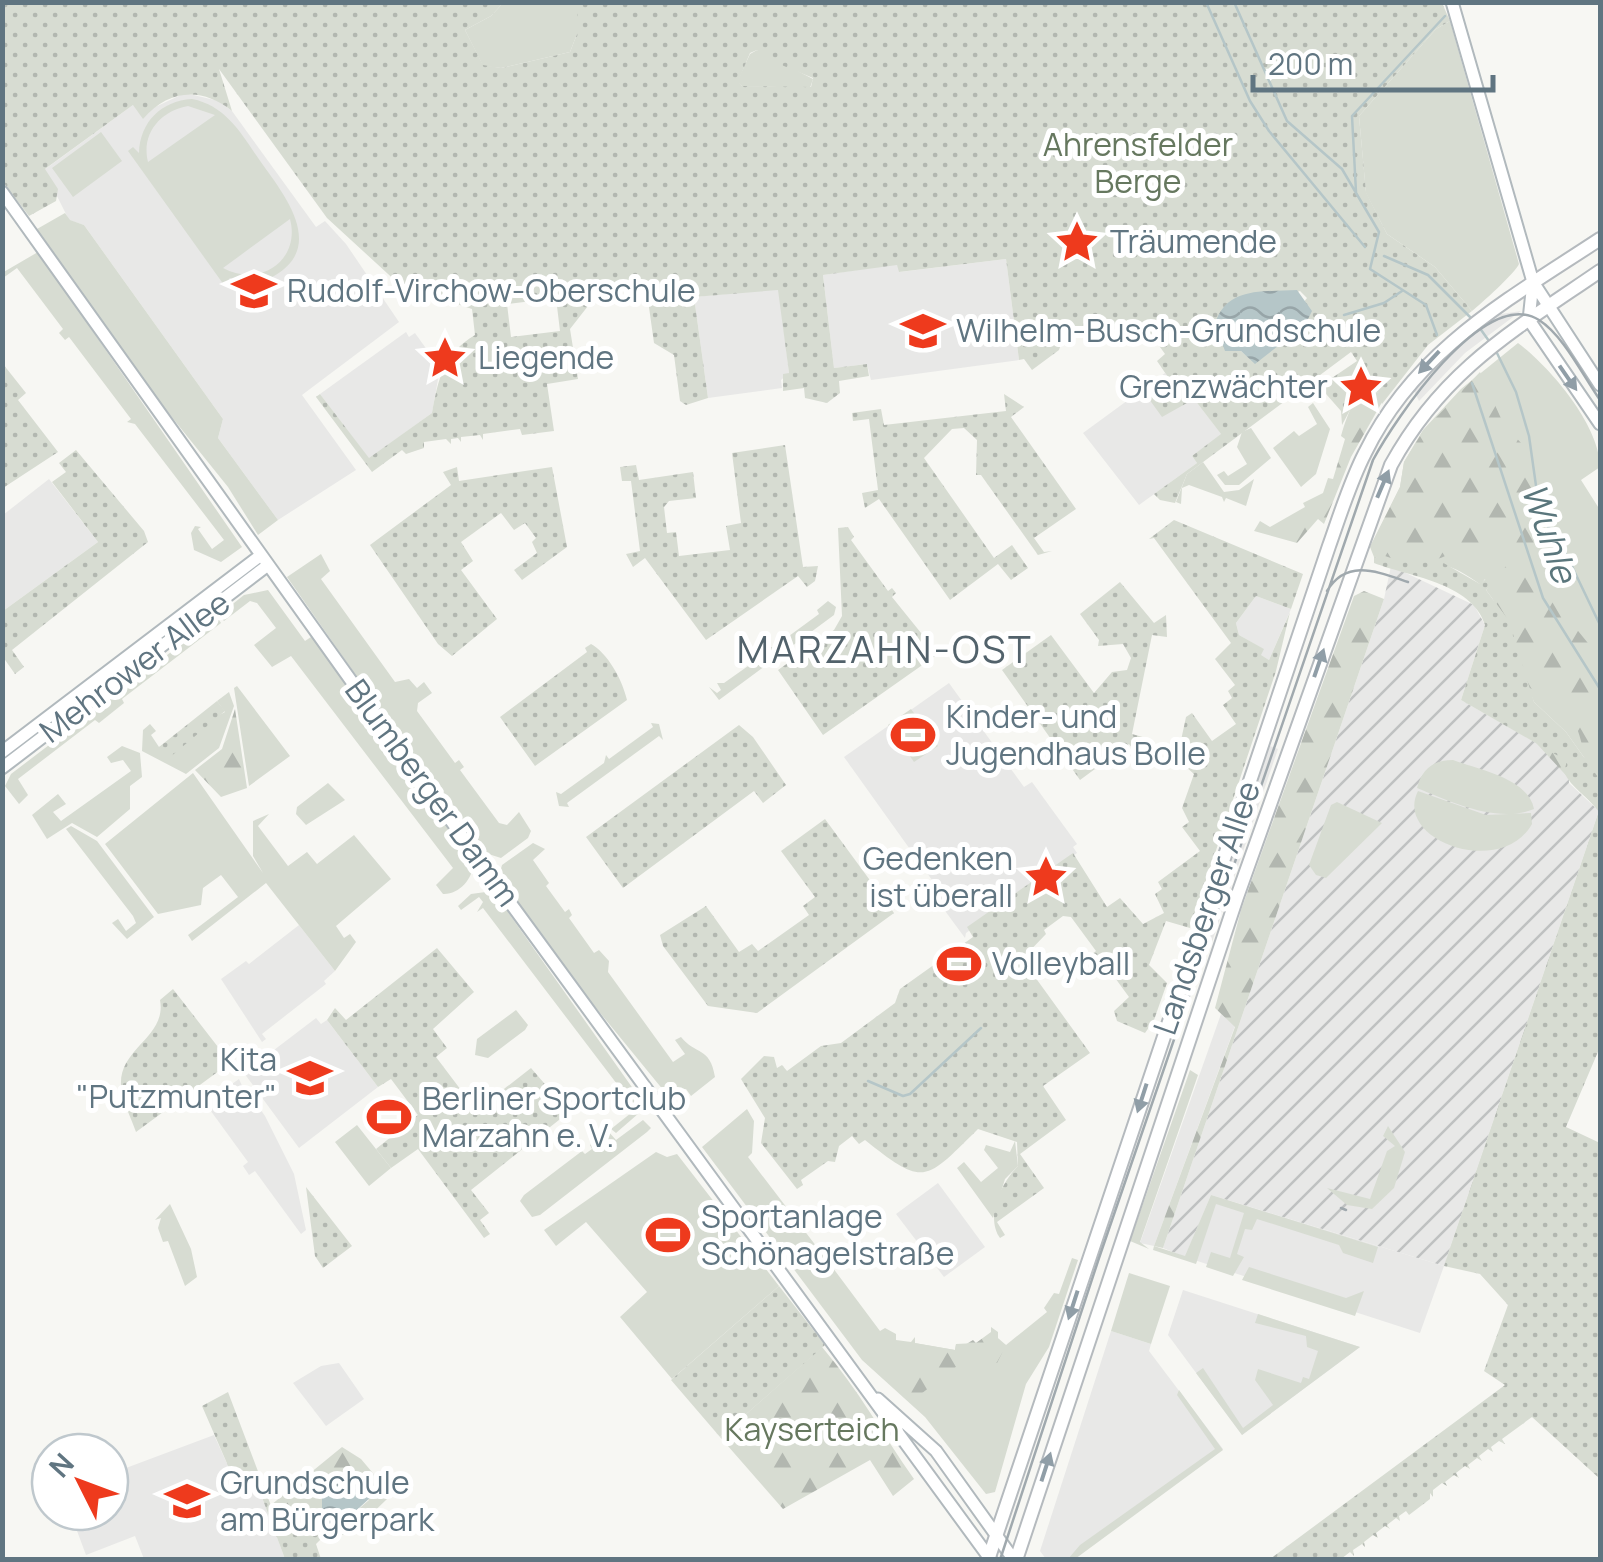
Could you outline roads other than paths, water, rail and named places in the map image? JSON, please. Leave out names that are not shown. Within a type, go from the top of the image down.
[{"type":"main road","points":[[1452,2],[1535,288],[1600,385]]},
{"type":"main road","name":"Blumberger Damm","points":[[2,192],[264,560],[989,1558]]},
{"type":"main road","name":"Landsberger Allee","points":[[989,1558],[1352,484],[1398,398],[1463,329],[1500,302],[1535,288],[1600,239]]},
{"type":"main road","name":"Landsberger Allee","points":[[1015,1560],[1120,1241],[1370,516],[1391,465],[1424,412],[1484,350],[1600,271]]},
{"type":"main road","points":[[1535,288],[1529,320],[1600,424]]},
{"type":"main road","name":"Mehrower Allee","points":[[2,752],[264,560]]},
{"type":"main road","name":"Mehrower Allee","points":[[2,768],[264,560]]},
{"type":"main road","name":"Blumberger Damm","points":[[867,1390],[936,1451],[1015,1560]]},
{"type":"water","points":[[1297,290],[1312,311],[1305,325],[1255,364],[1241,351],[1225,351],[1215,324],[1228,303],[1248,294]]},
{"type":"water","points":[[344,1477],[365,1481],[371,1497],[347,1519],[329,1524],[322,1514],[322,1497]]},
{"type":"waterway","points":[[1206,2],[1250,101],[1269,131],[1365,247]]},
{"type":"waterway","name":"Wuhle","points":[[1234,2],[1287,121],[1342,169],[1379,232],[1370,269],[1426,305],[1437,335]]},
{"type":"waterway","points":[[1356,192],[1352,116],[1445,16]]},
{"type":"waterway","points":[[1384,256],[1428,275],[1474,321]]},
{"type":"waterway","points":[[1344,315],[1384,303],[1402,291]]},
{"type":"waterway","points":[[1479,327],[1489,341]]},
{"type":"waterway","points":[[1496,351],[1516,392],[1529,436],[1540,514],[1567,556],[1600,625]]},
{"type":"waterway","name":"Wuhle","points":[[1472,383],[1543,598],[1600,689]]},
{"type":"waterway","points":[[868,1081],[903,1096],[910,1094],[981,1028]]},
{"type":"tram line","points":[[1000,1560],[1099,1258],[1373,460],[1400,417],[1443,362],[1493,322],[1517,314],[1539,320],[1557,336],[1600,400]]},
{"type":"tram line","points":[[1327,591],[1344,574],[1354,571],[1374,572],[1408,582]]},
{"type":"tram line","points":[[1341,1208],[1346,1210]]},
{"type":"place","name":"Träumende","points":[[1077,242]]},
{"type":"place","name":"Rudolf-Virchow-Oberschule","points":[[254,291]]},
{"type":"place","name":"Wilhelm-Busch-Grundschule","points":[[923,331]]},
{"type":"place","name":"Liegende","points":[[445,358]]},
{"type":"place","name":"Grenzwächter","points":[[1361,387]]},
{"type":"place","name":"Kinder- und Jugendhaus Bolle","points":[[913,735]]},
{"type":"place","name":"Gedenken ist überall","points":[[1046,877]]},
{"type":"place","name":"Volleyball","points":[[959,964]]},
{"type":"place","name":"Kita \"Putzmunter\"","points":[[310,1078]]},
{"type":"place","name":"Berliner Sportclub Marzahn e. V.","points":[[389,1117]]},
{"type":"place","name":"Sportanlage Schönagelstraße","points":[[668,1235]]},
{"type":"place","name":"Grundschule am Bürgerpark","points":[[187,1501]]},
{"type":"district","name":"MARZAHN-OST","points":[[885,650]]},
{"type":"park label","name":"Ahrensfelder Berge","points":[[1138,164]]},
{"type":"park label","name":"Kayserteich","points":[[812,1430]]}]
